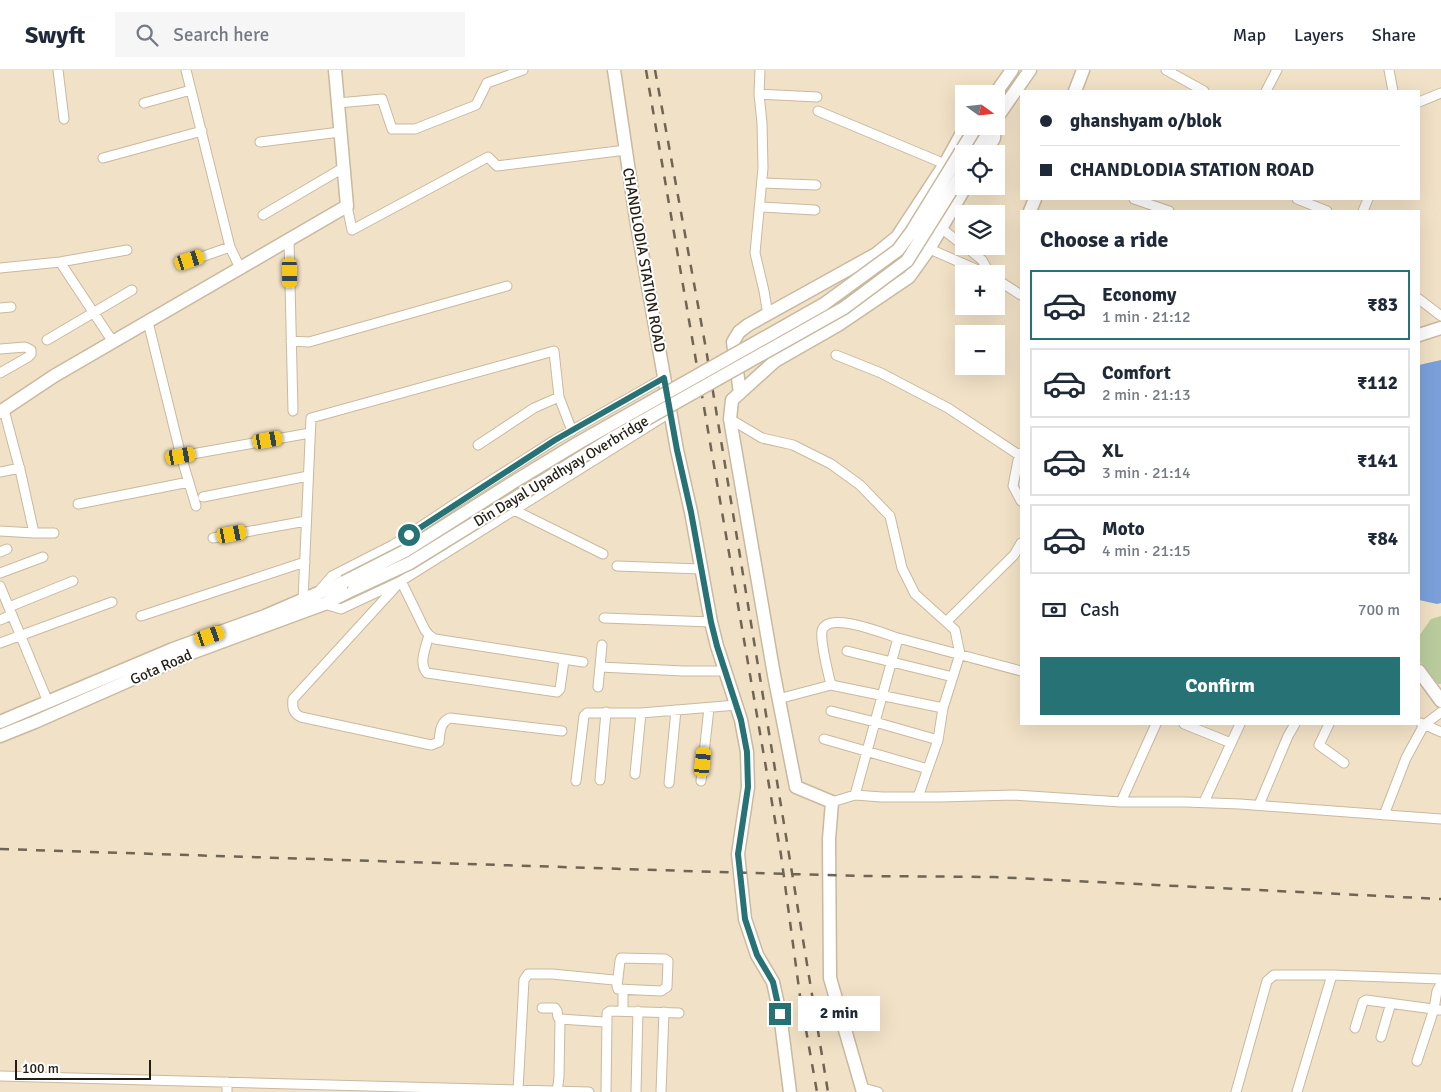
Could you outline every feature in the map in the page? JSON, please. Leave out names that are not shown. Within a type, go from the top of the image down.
[{"type":"street","points":[[58,70],[64,119]]},
{"type":"street","points":[[186,70],[230,247],[240,268]]},
{"type":"street","points":[[335,70],[347,206],[352,230],[488,157],[497,166],[626,150]]},
{"type":"street","points":[[338,103],[382,99],[392,129],[415,129],[476,105],[487,83],[523,70]]},
{"type":"street","name":"CHANDLODIA STATION ROAD","points":[[614,70],[636,218],[670,412],[711,622],[737,705],[747,752],[748,787],[738,854],[745,919],[757,955],[773,982],[780,1014],[790,1092]]},
{"type":"street","points":[[760,70],[762,183],[755,253],[768,315]]},
{"type":"street","points":[[1001,85],[1012,70]]},
{"type":"street","points":[[1005,106],[1030,70]]},
{"type":"street","points":[[1076,90],[1083,70]]},
{"type":"street","points":[[1166,70],[1202,90]]},
{"type":"street","points":[[1267,90],[1277,70]]},
{"type":"street","points":[[1389,70],[1393,90]]},
{"type":"street","points":[[144,103],[191,90]]},
{"type":"street","points":[[1420,102],[1441,93]]},
{"type":"street","points":[[759,94],[817,97]]},
{"type":"street","points":[[818,112],[944,164]]},
{"type":"street","points":[[103,158],[202,132]]},
{"type":"street","points":[[260,142],[340,132]]},
{"type":"street","points":[[740,393],[733,342],[739,332],[748,325],[876,254],[897,237],[944,164],[967,135]]},
{"type":"street","name":"Din Dayal Upadhyay Overbridge","points":[[349,585],[578,443],[831,298],[898,250],[912,231],[968,135]]},
{"type":"street","points":[[986,145],[994,138],[994,135]]},
{"type":"street","points":[[262,216],[343,168]]},
{"type":"street","points":[[762,183],[816,186]]},
{"type":"street","name":"Din Dayal Upadhyay Overbridge","points":[[314,600],[410,563],[611,439],[844,308],[906,261],[955,184]]},
{"type":"street","points":[[961,195],[929,249],[909,277],[838,325],[775,361],[732,400],[730,419],[778,699],[796,787],[832,802],[855,795],[882,797],[1014,795],[1121,802],[1204,802],[1441,819]]},
{"type":"street","points":[[1137,200],[1166,210]]},
{"type":"street","points":[[1300,200],[1324,210]]},
{"type":"street","points":[[34,533],[20,468],[10,430],[2,411],[54,376],[347,206]]},
{"type":"street","points":[[760,207],[816,210]]},
{"type":"street","points":[[941,228],[955,239]]},
{"type":"street","points":[[897,237],[967,265]]},
{"type":"street","points":[[289,240],[292,411]]},
{"type":"street","points":[[190,260],[230,247]]},
{"type":"street","points":[[0,268],[60,262],[127,250]]},
{"type":"street","points":[[976,255],[982,260],[984,265]]},
{"type":"street","points":[[60,262],[113,342]]},
{"type":"street","points":[[1005,285],[1020,294]]},
{"type":"street","points":[[291,341],[310,342],[507,286]]},
{"type":"street","points":[[46,340],[132,290]]},
{"type":"street","points":[[1420,301],[1441,316]]},
{"type":"street","points":[[0,308],[11,307]]},
{"type":"street","points":[[148,322],[181,456],[196,506]]},
{"type":"street","points":[[1420,336],[1441,328]]},
{"type":"street","points":[[0,350],[25,347],[31,350],[31,354],[0,372]]},
{"type":"street","points":[[314,600],[304,562],[310,418],[554,352],[559,397],[572,431]]},
{"type":"street","points":[[836,355],[881,373],[948,408],[1020,454],[1013,486],[1020,499]]},
{"type":"street","points":[[314,600],[332,576],[393,545],[572,431],[664,378]]},
{"type":"street","points":[[478,445],[534,408],[559,397]]},
{"type":"street","points":[[314,600],[341,609],[401,581],[670,412]]},
{"type":"street","points":[[730,419],[762,438],[793,445],[831,464],[860,485],[890,516],[902,568],[915,594],[955,630],[960,654],[943,708],[938,740],[918,797]]},
{"type":"street","points":[[0,434],[10,430]]},
{"type":"street","points":[[181,456],[310,433]]},
{"type":"street","points":[[0,472],[20,468]]},
{"type":"street","points":[[203,497],[308,476]]},
{"type":"street","points":[[496,478],[514,510],[603,554]]},
{"type":"street","points":[[78,504],[189,482]]},
{"type":"street","points":[[213,538],[306,520]]},
{"type":"street","points":[[0,531],[54,533]]},
{"type":"street","points":[[946,622],[1014,555],[1020,545]]},
{"type":"street","points":[[0,573],[43,557]]},
{"type":"street","points":[[141,616],[304,562]]},
{"type":"street","points":[[617,566],[701,568]]},
{"type":"street","points":[[0,620],[10,611],[73,581]]},
{"type":"street","points":[[401,581],[425,630],[435,639],[583,662]]},
{"type":"street","points":[[401,581],[294,699],[292,705],[297,715],[431,746],[439,742],[442,723],[450,718],[562,731]]},
{"type":"street","points":[[1,590],[48,702]]},
{"type":"street","name":"Gota Road","points":[[0,722],[173,648],[314,600]]},
{"type":"street","name":"Gota Road","points":[[0,736],[314,600]]},
{"type":"street","points":[[0,643],[112,602]]},
{"type":"street","points":[[604,618],[711,622]]},
{"type":"street","points":[[831,685],[822,638],[825,625],[831,623],[863,625],[898,638],[1020,671]]},
{"type":"street","points":[[429,635],[422,665],[427,673],[558,692],[564,660]]},
{"type":"street","points":[[855,795],[898,638]]},
{"type":"street","points":[[598,687],[602,644]]},
{"type":"street","points":[[847,651],[953,677]]},
{"type":"street","points":[[600,667],[726,671]]},
{"type":"street","points":[[1420,672],[1439,696]]},
{"type":"street","points":[[778,699],[831,685],[943,708]]},
{"type":"street","points":[[576,781],[585,713],[641,713],[737,705]]},
{"type":"street","points":[[701,781],[708,708]]},
{"type":"street","points":[[669,783],[676,710]]},
{"type":"street","points":[[831,711],[938,740]]},
{"type":"street","points":[[600,780],[606,712]]},
{"type":"street","points":[[1384,816],[1421,723],[1441,712]]},
{"type":"street","points":[[635,774],[641,713]]},
{"type":"street","points":[[1421,723],[1441,732]]},
{"type":"street","points":[[1121,802],[1156,725]]},
{"type":"street","points":[[1186,725],[1231,743]]},
{"type":"street","points":[[1204,802],[1240,725]]},
{"type":"street","points":[[1259,806],[1294,725]]},
{"type":"street","points":[[1329,725],[1319,745],[1344,763]]},
{"type":"street","points":[[824,739],[928,769]]},
{"type":"street","points":[[832,802],[829,840],[830,978],[863,1090],[878,1092]]},
{"type":"street","points":[[621,958],[665,959],[668,961],[667,987],[665,989],[661,991],[623,990],[618,989],[617,986],[621,958]]},
{"type":"street","points":[[518,1090],[524,980],[528,974],[552,974],[614,980]]},
{"type":"street","points":[[1236,1092],[1267,981],[1274,975],[1441,979]]},
{"type":"street","points":[[1297,1092],[1332,975]]},
{"type":"street","points":[[1417,1061],[1437,1010],[1437,991],[1441,984]]},
{"type":"street","points":[[623,990],[623,1011]]},
{"type":"street","points":[[1355,1028],[1363,1002],[1366,1000],[1437,1010]]},
{"type":"street","points":[[1381,1037],[1391,1003]]},
{"type":"street","points":[[542,1008],[555,1008],[560,1019],[557,1092]]},
{"type":"street","points":[[606,1092],[607,1013],[610,1011],[679,1013]]},
{"type":"street","points":[[636,1092],[638,1011]]},
{"type":"street","points":[[661,1092],[664,1012]]},
{"type":"street","points":[[560,1019],[604,1022],[607,1020]]},
{"type":"street","points":[[0,1076],[228,1082],[296,1088],[590,1092]]},
{"type":"street","points":[[227,1092],[228,1082]]},
{"type":"green space","points":[[1441,616],[1441,684],[1438,684],[1420,662],[1420,635],[1431,619]]},
{"type":"water","points":[[1441,360],[1441,603],[1437,604],[1420,600],[1420,365]]},
{"type":"railway","points":[[646,70],[781,855],[800,996],[817,1092]]},
{"type":"railway","points":[[655,70],[706,349],[828,1092]]},
{"type":"railway","points":[[0,849],[718,872],[994,877],[1441,899]]},
{"type":"route","points":[[409,535],[555,440],[664,378],[711,622],[741,720],[747,752],[748,787],[738,854],[745,919],[757,955],[773,982],[780,1014]]}]
